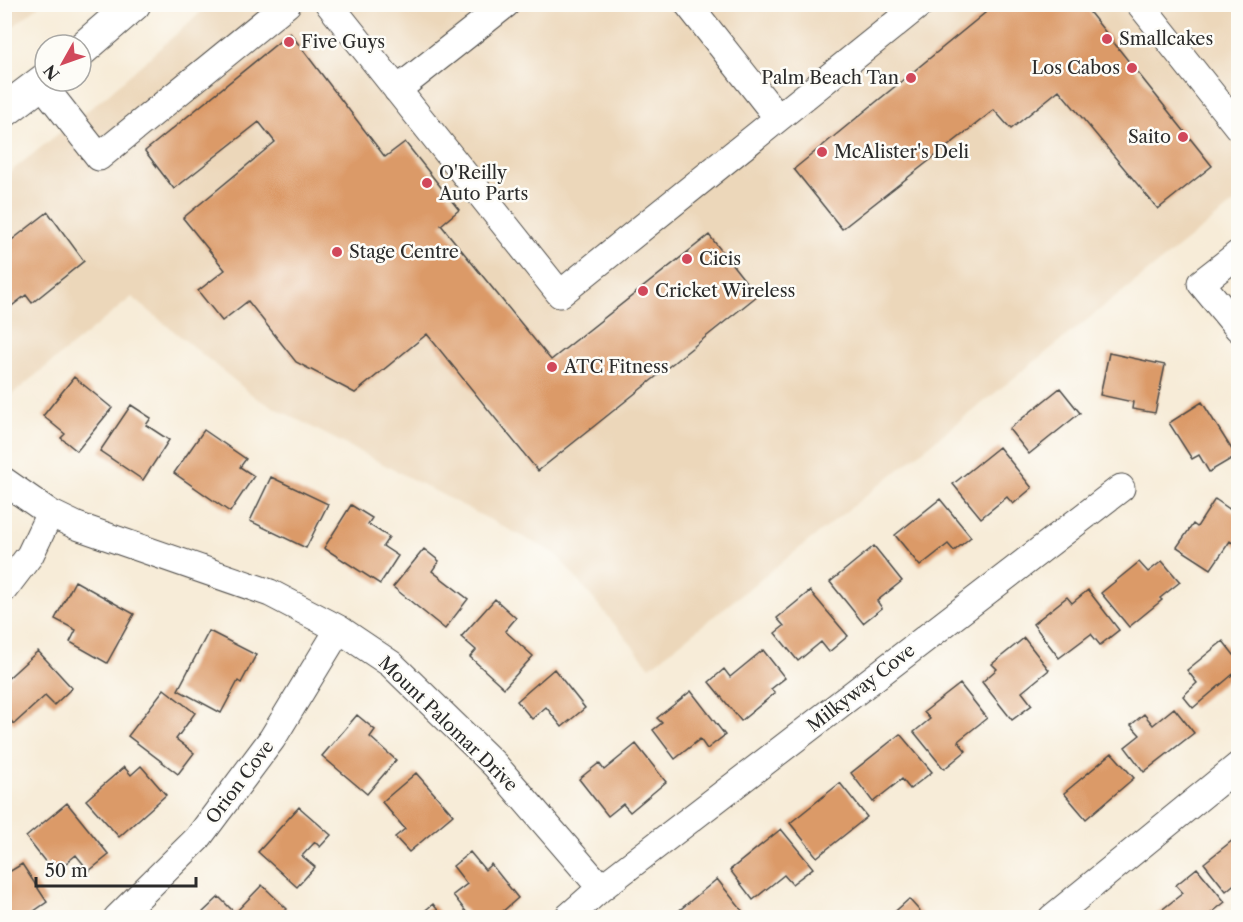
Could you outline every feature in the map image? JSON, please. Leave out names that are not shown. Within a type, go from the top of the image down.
[{"type":"main road","points":[[93,40],[134,4]]},
{"type":"main road","points":[[4,111],[33,89]]},
{"type":"street","points":[[52,93],[99,157],[287,4]]},
{"type":"street","points":[[329,4],[560,294],[920,4]]},
{"type":"street","points":[[397,90],[506,4]]},
{"type":"street","points":[[688,4],[778,118]]},
{"type":"street","points":[[1140,4],[1239,127]]},
{"type":"street","points":[[1239,254],[1201,283],[1239,328]]},
{"type":"street","name":"Mount Palomar Drive","points":[[4,481],[50,513],[107,537],[197,566],[270,593],[339,629],[391,664],[495,765],[601,888]]},
{"type":"street","name":"Milkyway Cove","points":[[567,918],[601,888],[1121,488]]},
{"type":"street","points":[[4,590],[30,555],[50,513]]},
{"type":"street","name":"Orion Cove","points":[[117,918],[198,838],[272,739],[339,629]]},
{"type":"street","points":[[1052,918],[1239,766]]},
{"type":"shaded area","points":[[5,4],[40,4],[40,5],[5,33]]},
{"type":"shaded area","points":[[209,5],[1238,5],[1238,200],[650,667],[556,554],[256,398],[132,297],[5,400],[5,176],[107,95]]},
{"type":"building","points":[[996,4],[1083,4],[1212,166],[1158,209],[1059,90],[1011,129],[994,110],[842,229],[794,169]]},
{"type":"building","name":"Stage Centre","points":[[290,33],[385,157],[405,142],[459,210],[441,225],[551,360],[709,235],[757,296],[538,471],[427,334],[355,393],[296,362],[248,301],[222,321],[198,291],[225,270],[183,218],[275,142],[259,122],[174,189],[145,151]]},
{"type":"building","points":[[48,212],[84,261],[32,303],[26,295],[4,312],[4,246]]},
{"type":"building","points":[[1109,353],[1165,365],[1155,413],[1132,409],[1133,402],[1100,395]]},
{"type":"building","points":[[74,377],[112,408],[77,451],[61,438],[65,434],[43,416]]},
{"type":"building","points":[[1060,388],[1080,413],[1029,454],[1009,429]]},
{"type":"building","points":[[1202,402],[1236,456],[1209,472],[1199,455],[1192,459],[1169,423]]},
{"type":"building","points":[[131,405],[151,418],[146,425],[169,440],[143,480],[100,451]]},
{"type":"building","points":[[204,430],[246,459],[240,467],[254,476],[230,512],[174,473]]},
{"type":"building","points":[[999,447],[1032,488],[1013,504],[1007,497],[981,518],[953,484]]},
{"type":"building","points":[[271,477],[328,504],[306,548],[250,521]]},
{"type":"building","points":[[940,499],[971,537],[954,551],[948,544],[920,566],[895,535]]},
{"type":"building","points":[[1215,499],[1238,515],[1238,547],[1230,541],[1211,569],[1177,547],[1193,524],[1197,527]]},
{"type":"building","points":[[351,505],[372,518],[368,524],[389,537],[383,546],[398,556],[380,584],[324,548]]},
{"type":"building","points":[[874,546],[902,581],[877,601],[882,608],[863,623],[830,582]]},
{"type":"building","points":[[424,549],[439,561],[432,571],[468,599],[445,629],[393,587]]},
{"type":"building","points":[[1162,561],[1180,582],[1129,627],[1101,593],[1139,562],[1148,572]]},
{"type":"building","points":[[75,581],[134,614],[107,663],[70,642],[76,630],[55,619]]},
{"type":"building","points":[[1088,590],[1119,630],[1100,645],[1091,634],[1059,658],[1033,624],[1067,597],[1072,603]]},
{"type":"building","points":[[810,591],[848,636],[829,652],[821,642],[798,661],[775,633],[784,626],[777,618]]},
{"type":"building","points":[[495,599],[516,618],[505,631],[533,656],[504,688],[470,657],[476,650],[461,637]]},
{"type":"building","points":[[209,631],[256,655],[241,683],[238,681],[221,713],[178,690]]},
{"type":"building","points":[[1024,638],[1049,670],[1022,692],[1032,705],[1012,720],[982,682],[997,669],[992,664]]},
{"type":"building","points":[[1223,641],[1238,660],[1238,670],[1193,708],[1183,696],[1197,683],[1187,670]]},
{"type":"building","points":[[763,650],[785,678],[771,689],[775,693],[741,721],[709,682],[724,669],[730,677]]},
{"type":"building","points":[[38,651],[72,688],[54,705],[45,696],[14,724],[4,714],[4,682]]},
{"type":"building","points":[[554,669],[585,708],[562,727],[546,707],[532,719],[517,701]]},
{"type":"building","points":[[960,684],[987,718],[958,741],[966,751],[944,769],[914,732],[930,719],[924,712]]},
{"type":"building","points":[[164,689],[195,713],[176,739],[194,753],[178,774],[128,736]]},
{"type":"building","points":[[691,691],[725,735],[707,749],[700,739],[675,759],[653,730],[662,723],[657,718]]},
{"type":"building","points":[[1174,708],[1194,733],[1144,772],[1125,747],[1140,735],[1131,725],[1144,714],[1153,725]]},
{"type":"building","points":[[357,715],[375,730],[370,737],[396,760],[367,794],[322,756]]},
{"type":"building","points":[[900,734],[932,772],[910,789],[902,779],[873,802],[851,773]]},
{"type":"building","points":[[636,744],[666,782],[630,812],[623,804],[608,816],[579,779],[599,763],[604,770]]},
{"type":"building","points":[[1112,753],[1134,778],[1086,819],[1064,793]]},
{"type":"building","points":[[141,766],[166,795],[119,837],[86,800],[124,767],[131,775]]},
{"type":"building","points":[[416,773],[453,815],[409,852],[395,837],[405,829],[382,802]]},
{"type":"building","points":[[840,783],[867,817],[817,857],[790,823]]},
{"type":"building","points":[[67,803],[109,855],[89,871],[76,855],[54,873],[26,837]]},
{"type":"building","points":[[299,807],[331,835],[320,847],[315,842],[302,856],[315,867],[297,887],[258,852]]},
{"type":"building","points":[[781,829],[813,868],[792,884],[784,875],[753,900],[730,870]]},
{"type":"building","points":[[1238,836],[1238,881],[1226,891],[1204,863]]},
{"type":"building","points":[[470,852],[485,870],[491,864],[518,898],[495,918],[471,918],[453,895],[467,884],[453,866]]},
{"type":"building","points":[[22,864],[47,902],[24,918],[4,918],[4,875]]},
{"type":"building","points":[[1197,868],[1225,902],[1205,918],[1155,918],[1154,916],[1183,893],[1176,885]]},
{"type":"building","points":[[717,879],[748,918],[670,918]]},
{"type":"building","points":[[262,885],[287,909],[278,918],[207,918],[202,913],[219,897],[235,913]]},
{"type":"building","points":[[909,899],[926,918],[888,918]]},
{"type":"building","points":[[433,904],[444,918],[416,918]]},
{"type":"place","name":"Smallcakes","points":[[1107,39]]},
{"type":"place","name":"Five Guys","points":[[289,42]]},
{"type":"place","name":"Los Cabos","points":[[1132,68]]},
{"type":"place","name":"Palm Beach Tan","points":[[911,78]]},
{"type":"place","name":"Saito","points":[[1183,137]]},
{"type":"place","name":"McAlister's Deli","points":[[822,152]]},
{"type":"place","name":"O'Reilly Auto Parts","points":[[427,183]]},
{"type":"place","name":"Stage Centre","points":[[337,252]]},
{"type":"place","name":"Cicis","points":[[687,259]]},
{"type":"place","name":"Cricket Wireless","points":[[643,291]]},
{"type":"place","name":"ATC Fitness","points":[[552,367]]}]
